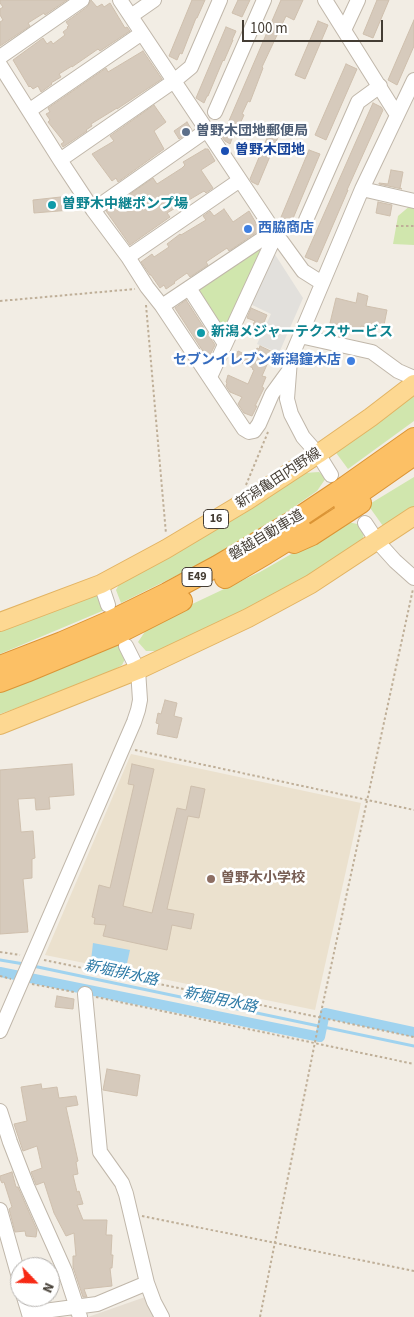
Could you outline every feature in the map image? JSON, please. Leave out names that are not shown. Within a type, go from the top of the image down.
[{"type":"highway","name":"磐越自動車道","points":[[0,666],[62,642],[175,589],[217,566],[298,518],[414,437]]},
{"type":"highway","name":"磐越自動車道","points":[[0,682],[115,635],[172,606],[266,554],[352,499],[414,455]]},
{"type":"highway","points":[[266,554],[312,535],[414,469]]},
{"type":"main road","name":"新潟亀田内野線","points":[[0,622],[101,584],[166,549],[248,500],[318,454],[371,418],[414,384]]},
{"type":"main road","points":[[0,724],[138,670],[248,618],[311,584],[414,516]]},
{"type":"street","points":[[0,57],[82,0]]},
{"type":"street","points":[[120,0],[275,232],[303,271],[322,283]]},
{"type":"street","points":[[131,16],[154,0]]},
{"type":"street","points":[[60,160],[174,81],[191,67],[220,0]]},
{"type":"street","points":[[215,112],[264,0]]},
{"type":"street","points":[[325,0],[397,115]]},
{"type":"street","points":[[344,30],[358,0]]},
{"type":"street","points":[[30,110],[142,33]]},
{"type":"street","points":[[0,65],[93,210],[162,306],[244,429],[249,432],[254,431],[272,394],[288,372]]},
{"type":"street","points":[[331,475],[318,454],[303,437],[291,414],[287,399],[290,360],[362,189],[414,80]]},
{"type":"street","points":[[306,220],[358,102],[380,86]]},
{"type":"street","points":[[93,210],[207,130]]},
{"type":"street","points":[[128,257],[240,180]]},
{"type":"street","points":[[362,189],[414,201]]},
{"type":"street","points":[[162,306],[275,232]]},
{"type":"street","points":[[210,377],[275,232]]},
{"type":"street","points":[[189,288],[225,344]]},
{"type":"street","points":[[300,336],[372,352],[398,372],[414,378]]},
{"type":"street","points":[[365,522],[395,562],[414,578]]},
{"type":"street","points":[[101,584],[108,605]]},
{"type":"street","points":[[0,1031],[124,747],[138,710],[140,700],[138,670],[126,646]]},
{"type":"street","points":[[84,994],[100,1152],[122,1183],[147,1283],[162,1317]]},
{"type":"street","points":[[0,1111],[27,1186],[65,1271],[79,1312]]},
{"type":"street","points":[[0,1210],[13,1257]]},
{"type":"street","points":[[29,1315],[79,1312],[147,1283]]},
{"type":"path","points":[[396,226],[414,226]]},
{"type":"path","points":[[0,301],[148,287],[146,305],[166,549]]},
{"type":"path","points":[[243,493],[268,432]]},
{"type":"path","points":[[260,1317],[320,1017],[414,584]]},
{"type":"path","points":[[124,747],[414,810]]},
{"type":"path","points":[[0,952],[414,1036]]},
{"type":"path","points":[[22,981],[414,1064]]},
{"type":"path","points":[[131,1214],[414,1270]]},
{"type":"shaded area","points":[[274,253],[303,298],[279,353],[257,344],[271,314],[248,303]]},
{"type":"shaded area","name":"曽野木小学校","points":[[131,754],[361,803],[315,1010],[45,955]]},
{"type":"shaded area","points":[[148,1296],[158,1317],[88,1317]]},
{"type":"green space","points":[[411,205],[414,206],[414,245],[393,244],[398,216]]},
{"type":"green space","points":[[261,243],[265,247],[225,334],[196,291]]},
{"type":"green space","points":[[414,391],[414,421],[348,469],[334,450]]},
{"type":"green space","points":[[319,472],[326,478],[317,491],[285,513],[206,561],[121,603],[116,590],[123,577],[304,473]]},
{"type":"green space","points":[[414,477],[414,509],[383,526],[368,505]]},
{"type":"green space","points":[[347,522],[363,525],[365,529],[362,543],[270,598],[158,651],[146,651],[138,642],[150,624],[260,572]]},
{"type":"green space","points":[[99,594],[107,609],[0,654],[0,631],[38,617],[79,597]]},
{"type":"green space","points":[[118,642],[125,659],[122,665],[112,671],[0,714],[0,691]]},
{"type":"water","points":[[93,943],[130,950],[126,968],[91,961]]},
{"type":"building","points":[[0,0],[67,0],[45,15],[44,13],[28,23],[30,26],[0,46],[0,22],[3,20],[0,15],[0,9],[3,7]]},
{"type":"building","points":[[91,0],[97,7],[102,4],[104,7],[110,3],[125,28],[127,27],[130,31],[100,51],[98,49],[59,74],[61,77],[41,92],[38,86],[33,89],[29,87],[13,60],[43,38],[47,44],[51,41],[53,44],[65,35],[63,32],[69,26],[66,22],[87,7]]},
{"type":"building","points":[[192,0],[205,0],[182,54],[180,53],[177,60],[169,56]]},
{"type":"building","points":[[238,0],[250,0],[242,17],[232,13]]},
{"type":"building","points":[[281,0],[303,0],[294,20],[286,16],[262,67],[250,102],[248,101],[242,114],[244,115],[230,144],[222,137]]},
{"type":"building","points":[[377,0],[389,0],[373,38],[363,34]]},
{"type":"building","points":[[414,20],[414,46],[397,85],[388,80]]},
{"type":"building","points":[[318,21],[328,25],[305,79],[295,75]]},
{"type":"building","points":[[226,27],[236,31],[204,103],[196,98]]},
{"type":"building","points":[[143,51],[162,79],[91,124],[92,126],[87,131],[63,147],[61,144],[64,142],[48,122],[50,120],[46,114],[50,112],[48,108],[106,68],[108,72]]},
{"type":"building","points":[[346,64],[357,69],[326,140],[315,135]]},
{"type":"building","points":[[373,103],[383,110],[317,262],[305,257]]},
{"type":"building","points":[[154,105],[166,122],[154,131],[164,149],[118,182],[116,178],[112,181],[92,154],[114,141],[110,136]]},
{"type":"building","points":[[187,122],[192,130],[179,139],[174,131]]},
{"type":"building","points":[[272,126],[281,130],[258,185],[250,179]]},
{"type":"building","points":[[208,149],[215,161],[201,170],[213,188],[206,193],[204,191],[167,213],[170,217],[130,245],[106,211],[153,178],[157,184],[182,168],[185,165],[183,162]]},
{"type":"building","points":[[309,150],[320,154],[289,228],[279,222]]},
{"type":"building","points":[[391,170],[403,172],[400,188],[402,189],[379,184],[388,184]]},
{"type":"building","name":"曽野木中継ポンプ場","points":[[70,196],[71,210],[34,213],[33,200]]},
{"type":"building","points":[[378,202],[392,205],[390,216],[376,213]]},
{"type":"building","points":[[224,209],[233,222],[249,211],[260,230],[229,251],[227,248],[206,262],[208,265],[190,277],[187,273],[166,289],[164,285],[160,288],[141,262],[152,254],[154,257],[169,247],[167,244],[180,234],[206,220],[203,216],[210,211],[214,216]]},
{"type":"building","points":[[358,293],[368,296],[366,306],[387,310],[383,330],[361,326],[360,331],[330,323],[336,298],[356,303]]},
{"type":"building","points":[[186,300],[215,345],[208,359],[175,308]]},
{"type":"building","points":[[251,308],[267,315],[260,332],[251,328],[255,321],[247,318]]},
{"type":"building","points":[[260,346],[277,354],[274,362],[269,360],[262,376],[266,377],[262,387],[264,388],[252,416],[244,413],[238,404],[242,397],[230,392],[226,382],[228,375],[248,384],[254,370],[253,368],[234,359],[238,351],[253,358],[257,348],[259,349]]},
{"type":"building","points":[[165,700],[177,703],[174,716],[182,718],[177,738],[157,734],[159,724],[156,723],[158,713],[161,714]]},
{"type":"building","points":[[72,764],[74,795],[49,797],[50,809],[36,810],[35,798],[18,799],[21,832],[33,831],[35,858],[32,859],[32,878],[23,879],[28,932],[0,934],[0,770]]},
{"type":"building","points":[[132,764],[154,769],[123,906],[152,913],[177,808],[186,810],[191,786],[205,789],[199,818],[188,816],[167,909],[194,914],[191,929],[172,925],[167,950],[103,936],[106,925],[94,924],[95,918],[92,917],[99,885],[110,888],[134,785],[128,784]]},
{"type":"building","points":[[57,996],[74,999],[73,1009],[55,1007]]},
{"type":"building","points":[[107,1069],[140,1075],[137,1096],[103,1090]]},
{"type":"building","points":[[41,1084],[42,1089],[57,1087],[59,1098],[76,1096],[78,1105],[66,1107],[78,1161],[76,1162],[78,1174],[73,1175],[77,1192],[79,1191],[83,1204],[77,1205],[83,1220],[107,1220],[106,1235],[112,1235],[111,1255],[113,1255],[112,1268],[110,1268],[112,1286],[84,1289],[87,1297],[83,1297],[73,1267],[73,1256],[76,1256],[74,1233],[66,1236],[54,1213],[44,1182],[36,1185],[31,1172],[42,1168],[37,1146],[23,1151],[14,1124],[27,1121],[21,1087]]},
{"type":"building","points":[[12,1172],[16,1187],[18,1187],[37,1230],[36,1237],[26,1236],[25,1231],[15,1232],[9,1209],[12,1207],[4,1182],[2,1183],[0,1179],[0,1176]]},
{"type":"waterway","name":"新堀排水路","points":[[0,960],[24,964]]},
{"type":"waterway","name":"新堀排水路","points":[[33,966],[414,1046]]},
{"type":"waterway","name":"新堀用水路","points":[[0,972],[320,1037],[325,1013],[414,1032]]},
{"type":"place","name":"曽野木団地郵便局","points":[[186,132]]},
{"type":"place","name":"曽野木団地","points":[[225,151]]},
{"type":"place","name":"曽野木中継ポンプ場","points":[[52,205]]},
{"type":"place","name":"西脇商店","points":[[248,229]]},
{"type":"place","name":"新潟メジャーテクスサービス","points":[[201,333]]},
{"type":"place","name":"セブンイレブン新潟鐘木店","points":[[351,361]]},
{"type":"place","name":"曽野木小学校","points":[[211,879]]}]
